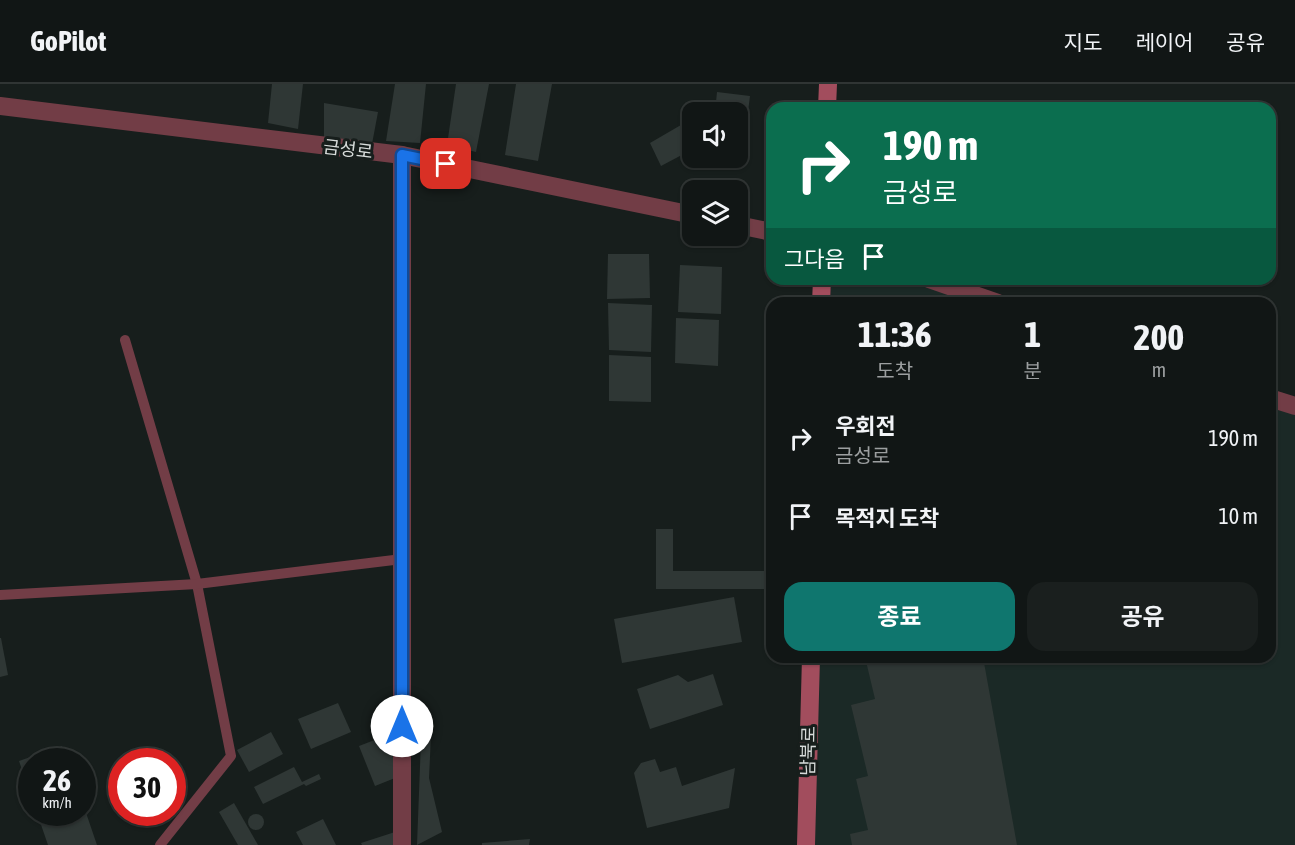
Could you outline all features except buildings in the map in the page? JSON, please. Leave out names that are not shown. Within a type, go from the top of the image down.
[{"type":"main road","points":[[827,102],[828,84]]},
{"type":"main road","name":"남북로","points":[[806,845],[811,663]]},
{"type":"street","name":"금성로","points":[[0,106],[402,155],[682,213]]},
{"type":"street","points":[[402,155],[402,845]]},
{"type":"street","points":[[748,227],[766,231]]},
{"type":"street","points":[[946,285],[981,297]]},
{"type":"street","points":[[1276,400],[1295,406]]},
{"type":"lane","points":[[125,340],[197,584],[231,756],[160,845]]},
{"type":"lane","points":[[0,595],[197,584],[402,560]]},
{"type":"shaded area","points":[[824,285],[946,285],[982,297],[823,297]]},
{"type":"shaded area","points":[[1276,399],[1295,406],[1295,845],[807,845],[813,663],[1276,663]]},
{"type":"route","points":[[402,726],[402,155],[446,164]]}]
